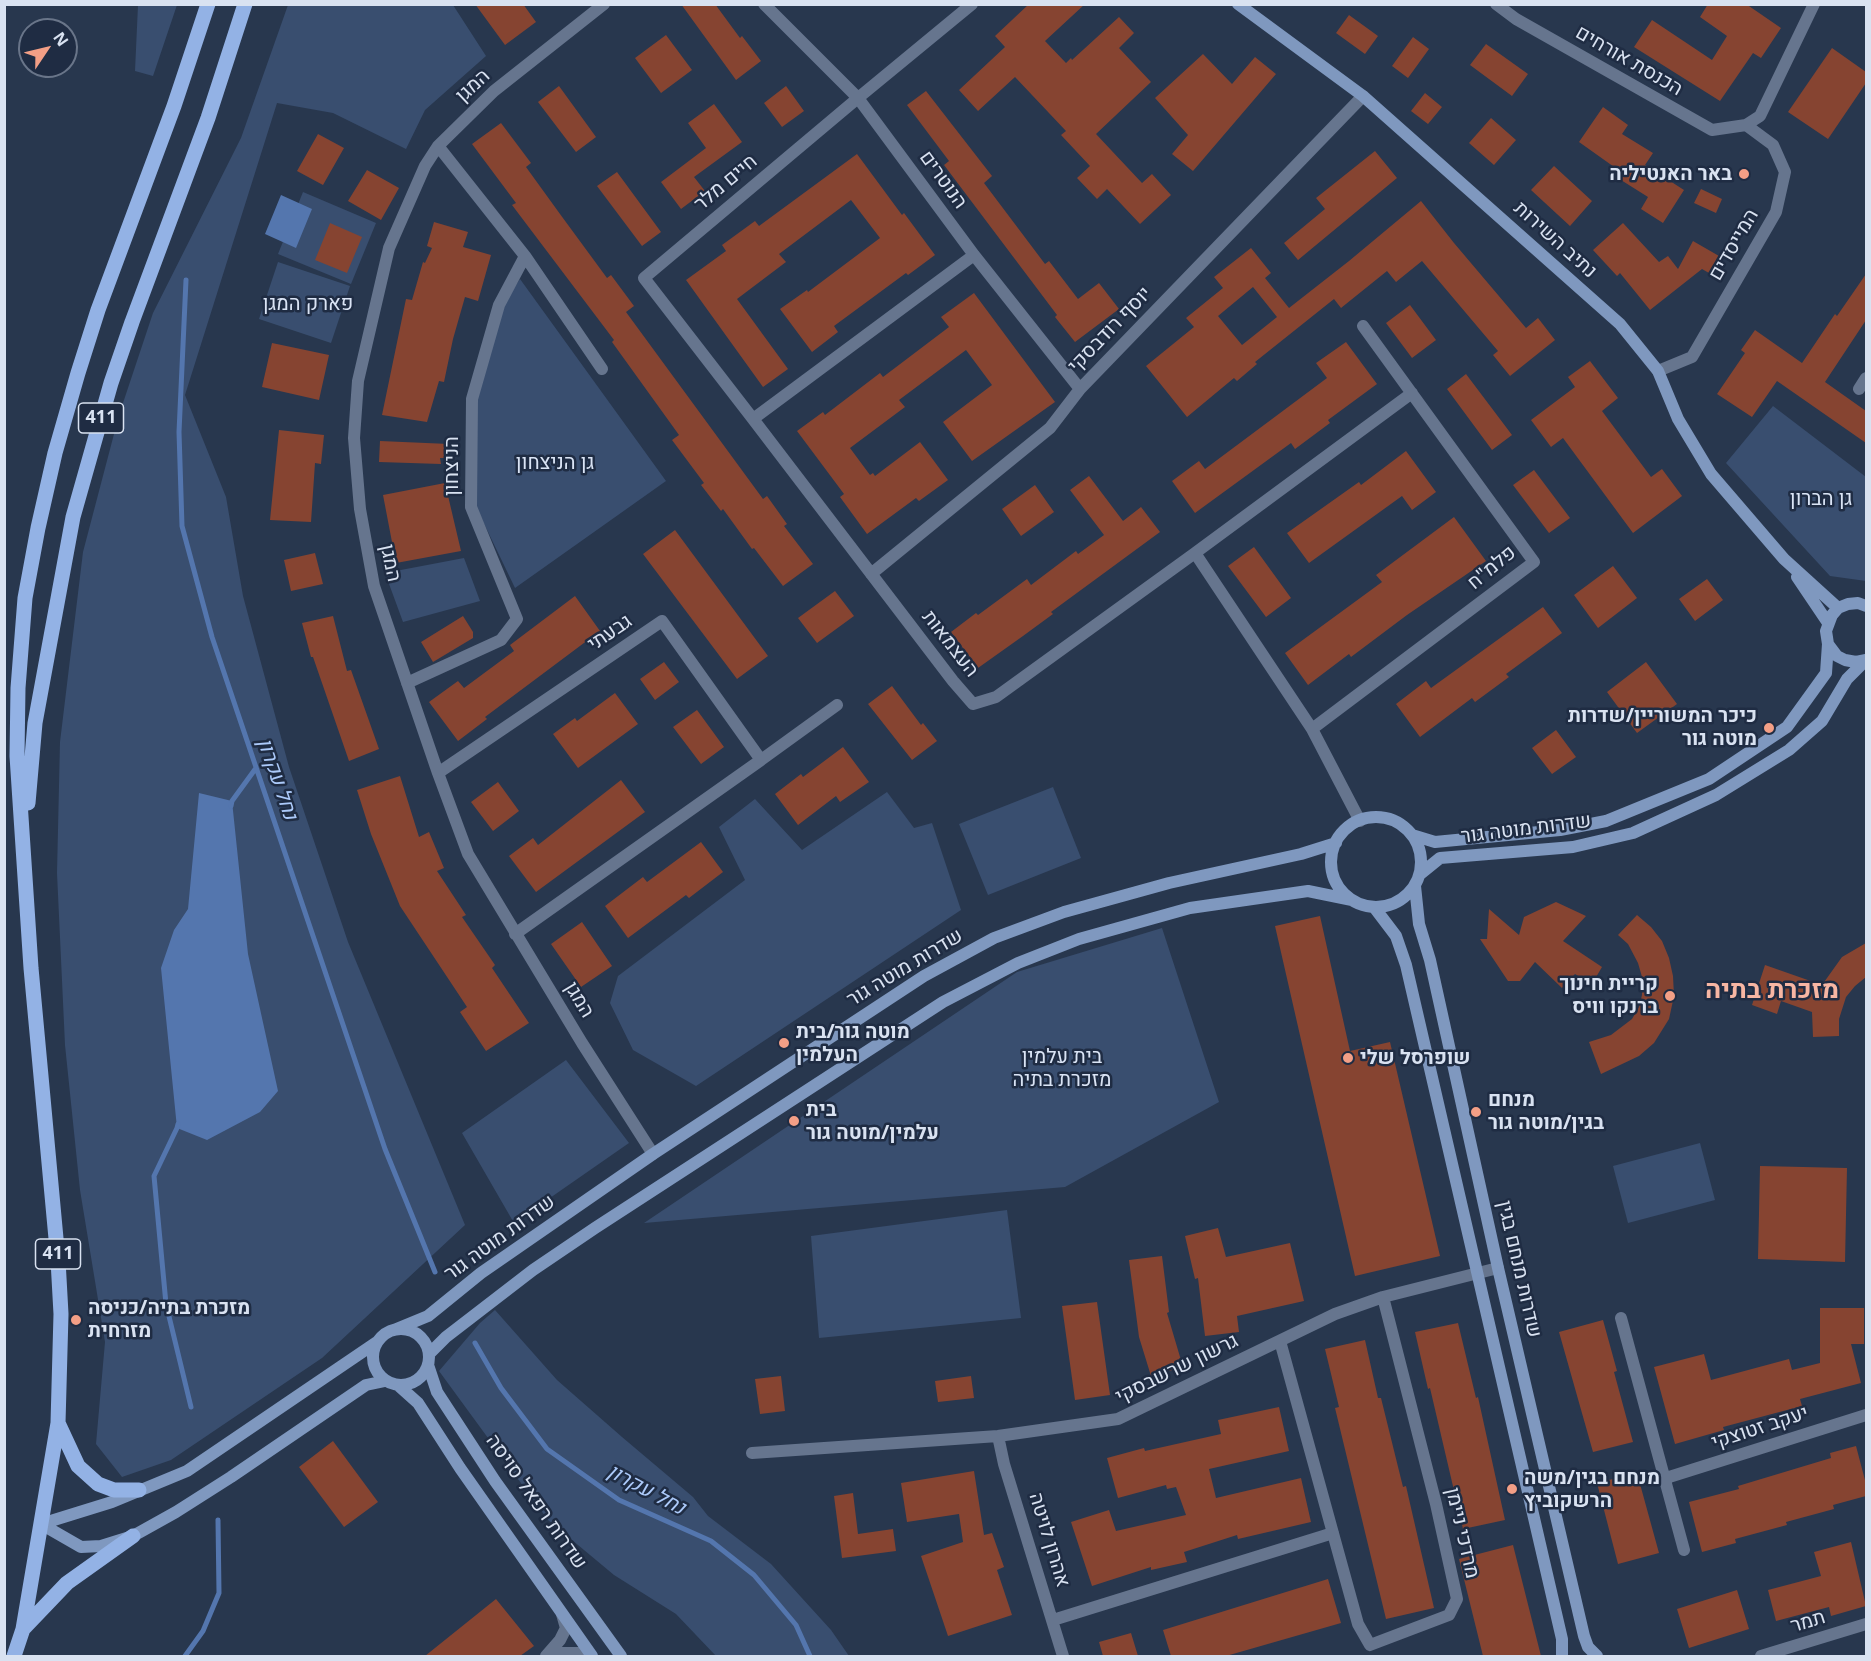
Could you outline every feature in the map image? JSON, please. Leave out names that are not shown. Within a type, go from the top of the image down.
[{"type":"main road","name":"411","points":[[14,1656],[23,1629],[58,1423],[61,1314],[31,968],[17,756],[18,688],[25,598],[55,453],[78,373],[98,310],[174,106],[208,4]]},
{"type":"main road","name":"411","points":[[23,848],[35,723],[73,517],[132,322],[207,118],[245,4]]},
{"type":"main road","points":[[58,1423],[78,1466],[98,1484],[114,1490],[140,1490]]},
{"type":"main road","points":[[23,1629],[67,1583],[133,1536]]},
{"type":"street","name":"המגן","points":[[604,4],[494,91],[438,146],[424,166],[389,248],[358,381],[354,438],[360,509],[374,586],[468,854],[515,934],[653,1154]]},
{"type":"street","name":"הנוטרים","points":[[764,4],[858,98],[974,255],[1080,389]]},
{"type":"street","name":"חיים מלר","points":[[753,419],[644,278],[972,4]]},
{"type":"street","name":"נתיב השירות","points":[[1238,4],[1363,96],[1620,324],[1658,371],[1678,419],[1711,474],[1784,559],[1827,623]]},
{"type":"street","name":"הכנסת אורחים","points":[[1496,4],[1516,19],[1712,130],[1746,125]]},
{"type":"street","points":[[1746,125],[1760,116],[1814,4]]},
{"type":"street","name":"יוסף רודבסקי","points":[[871,574],[1050,428],[1080,389],[1363,96]]},
{"type":"street","name":"המייסדים","points":[[1658,371],[1692,357],[1776,212],[1785,172],[1773,145],[1746,125]]},
{"type":"street","points":[[438,146],[525,256],[602,369]]},
{"type":"street","points":[[753,419],[974,255]]},
{"type":"street","name":"הניצחון","points":[[407,683],[501,640],[517,619],[471,507],[472,399],[499,305],[525,256]]},
{"type":"street","name":"פלמ\"ח","points":[[1312,729],[1534,562],[1363,326]]},
{"type":"street","points":[[1360,821],[1312,729],[1195,553],[1412,393]]},
{"type":"street","name":"העצמאות","points":[[753,419],[953,681],[974,704],[996,697],[1195,553]]},
{"type":"street","name":"נתיב השירות","points":[[1784,559],[1838,608]]},
{"type":"street","points":[[1827,623],[1838,608],[1858,603],[1866,606]]},
{"type":"street","name":"גבעתי","points":[[438,773],[662,621],[761,760]]},
{"type":"street","name":"שדרות מוטה גור","points":[[1412,835],[1435,842],[1560,830],[1606,821],[1709,779],[1787,727],[1826,673],[1827,623]]},
{"type":"street","points":[[1828,644],[1837,656],[1845,660],[1856,662],[1866,660]]},
{"type":"street","name":"שדרות מוטה גור","points":[[1417,881],[1440,858],[1573,847],[1633,833],[1716,795],[1789,750],[1822,721],[1846,679],[1866,660]]},
{"type":"street","points":[[515,934],[837,705]]},
{"type":"street","points":[[399,1386],[415,1382],[421,1377],[428,1359],[446,1337],[516,1283],[586,1234],[943,1002],[1018,963],[1079,939],[1190,908],[1308,891],[1374,907],[1397,902],[1417,881],[1420,851],[1412,835],[1404,828],[1388,819],[1369,818],[1360,821],[1342,834],[1336,843],[1332,864],[1334,875],[1344,893],[1352,900]]},
{"type":"street","name":"שדרות מוטה גור","points":[[394,1330],[428,1316],[481,1273],[653,1154],[924,976],[994,938],[1064,912],[1168,883],[1301,854],[1336,843]]},
{"type":"street","name":"שדרות מנחם בגין","points":[[1417,881],[1419,924],[1430,960],[1498,1268],[1584,1636],[1588,1647],[1597,1656]]},
{"type":"street","name":"שדרות מנחם בגין","points":[[1374,907],[1396,936],[1406,965],[1562,1639],[1563,1656]]},
{"type":"street","name":"גרשון שרשבסקי","points":[[752,1453],[998,1436],[1119,1419],[1335,1314],[1383,1297],[1498,1268]]},
{"type":"street","name":"מרדכי ניימן","points":[[1280,1341],[1358,1623],[1370,1645],[1449,1615],[1457,1599],[1436,1504],[1383,1297]]},
{"type":"street","points":[[1621,1318],[1684,1550]]},
{"type":"street","points":[[41,1524],[112,1502],[187,1471],[377,1342],[386,1333],[404,1329],[413,1331],[426,1344],[428,1359]]},
{"type":"street","points":[[377,1342],[373,1362],[379,1376],[399,1386],[418,1403],[460,1468],[592,1656]]},
{"type":"street","name":"שדרות רפאל סויסה","points":[[428,1359],[437,1392],[495,1481],[621,1656]]},
{"type":"street","points":[[41,1524],[81,1546],[101,1546],[133,1536],[222,1483],[366,1384],[385,1381]]},
{"type":"street","name":"יעקב זטוצקי","points":[[1666,1478],[1866,1415]]},
{"type":"street","name":"אהרון לויטה","points":[[998,1436],[1004,1464],[1063,1656]]},
{"type":"street","points":[[1053,1620],[1333,1533]]},
{"type":"street","points":[[546,1656],[560,1640],[566,1628],[562,1614]]},
{"type":"street","name":"תמר","points":[[1761,1656],[1866,1624]]},
{"type":"street","points":[[551,1656],[560,1653],[579,1653],[588,1656]]},
{"type":"green space","points":[[138,5],[177,5],[153,76],[135,71]]},
{"type":"green space","points":[[288,5],[453,5],[486,56],[425,110],[406,149],[333,113],[277,103],[185,395],[226,497],[243,596],[289,767],[348,942],[465,1225],[322,1358],[171,1460],[122,1477],[96,1444],[105,1342],[80,1190],[65,1045],[57,873],[60,742],[83,552],[119,415],[153,313],[241,138]]},
{"type":"green space","points":[[303,192],[376,223],[351,284],[278,254]]},
{"type":"green space","name":"פארק המגן","points":[[278,262],[350,286],[331,343],[259,319]]},
{"type":"green space","name":"גן הניצחון","points":[[520,279],[666,481],[515,588],[477,509],[475,398],[502,306]]},
{"type":"green space","name":"גן הברון","points":[[1773,406],[1866,477],[1866,581],[1830,576],[1726,463]]},
{"type":"green space","points":[[464,558],[480,601],[403,622],[385,573]]},
{"type":"green space","points":[[1053,787],[1081,858],[988,895],[959,824]]},
{"type":"green space","points":[[887,792],[914,828],[932,823],[961,910],[696,1086],[633,1050],[610,1003],[618,976],[745,880],[719,827],[755,799],[802,850]]},
{"type":"green space","name":"בית עלמין מזכרת בתיה","points":[[1162,928],[1219,1102],[1065,1187],[644,1223],[1017,972]]},
{"type":"green space","points":[[566,1060],[629,1143],[514,1223],[462,1133]]},
{"type":"green space","points":[[1700,1143],[1715,1200],[1628,1223],[1613,1166]]},
{"type":"green space","points":[[1007,1210],[1021,1318],[819,1338],[811,1236]]},
{"type":"green space","points":[[495,1310],[557,1380],[693,1497],[708,1516],[771,1564],[831,1630],[849,1656],[716,1656],[676,1614],[614,1575],[548,1520],[439,1371],[480,1323]]},
{"type":"shaded area","points":[[281,195],[312,209],[296,248],[265,234]]},
{"type":"shaded area","points":[[199,793],[232,801],[248,954],[278,1091],[260,1112],[207,1140],[177,1128],[161,968],[174,930],[188,909]]},
{"type":"building","points":[[475,4],[523,4],[536,22],[505,45]]},
{"type":"building","points":[[681,4],[715,4],[740,38],[742,36],[761,61],[736,80]]},
{"type":"building","points":[[1029,4],[1085,4],[1045,41],[1066,63],[1119,17],[1134,33],[1119,48],[1151,82],[1096,134],[1142,183],[1152,174],[1171,195],[1140,224],[1107,189],[1097,199],[1077,178],[1090,166],[1061,135],[1066,131],[1015,77],[978,111],[959,90],[1005,47],[995,36]]},
{"type":"building","points":[[1708,4],[1746,4],[1781,28],[1761,58],[1753,53],[1720,101],[1634,47],[1652,20],[1712,60],[1727,36],[1700,17]]},
{"type":"building","points":[[1349,15],[1378,36],[1365,54],[1336,33]]},
{"type":"building","points":[[666,35],[692,70],[661,93],[635,58]]},
{"type":"building","points":[[1413,37],[1429,49],[1408,78],[1392,66]]},
{"type":"building","points":[[1486,44],[1528,74],[1512,96],[1470,65]]},
{"type":"building","points":[[1832,48],[1866,72],[1866,83],[1828,139],[1788,112]]},
{"type":"building","points":[[1203,54],[1232,84],[1255,57],[1276,74],[1193,171],[1172,154],[1188,135],[1155,98]]},
{"type":"building","points":[[559,86],[596,137],[576,152],[538,102]]},
{"type":"building","points":[[786,86],[804,111],[782,127],[764,103]]},
{"type":"building","points":[[926,91],[992,176],[984,183],[1045,264],[1049,261],[1078,299],[1099,283],[1119,309],[1075,342],[944,165],[949,161],[907,105]]},
{"type":"building","points":[[1425,93],[1442,107],[1428,124],[1411,111]]},
{"type":"building","points":[[714,104],[742,142],[694,177],[705,191],[681,209],[661,182],[706,148],[688,123]]},
{"type":"building","points":[[1603,107],[1628,125],[1622,134],[1653,153],[1645,165],[1684,190],[1663,223],[1641,209],[1648,197],[1613,175],[1617,169],[1579,142]]},
{"type":"building","points":[[1491,118],[1516,140],[1494,165],[1469,143]]},
{"type":"building","points":[[501,123],[531,163],[526,167],[560,214],[607,278],[611,275],[634,306],[626,312],[763,499],[767,496],[787,524],[784,526],[813,564],[783,586],[723,509],[721,511],[701,485],[704,483],[672,440],[679,435],[612,342],[614,340],[512,205],[516,203],[472,144]]},
{"type":"building","points":[[318,134],[344,148],[323,185],[297,171]]},
{"type":"building","points":[[1375,151],[1397,178],[1298,260],[1284,243],[1325,209],[1316,198]]},
{"type":"building","points":[[857,154],[935,255],[908,275],[906,273],[834,326],[838,332],[812,352],[780,309],[807,290],[808,292],[880,238],[851,200],[779,254],[786,262],[737,299],[788,369],[763,387],[686,280],[726,251],[722,245],[755,221],[759,226]]},
{"type":"building","points":[[1554,166],[1592,201],[1570,226],[1531,190]]},
{"type":"building","points":[[367,170],[399,188],[381,220],[348,201]]},
{"type":"building","points":[[617,172],[661,232],[642,246],[597,186]]},
{"type":"building","points":[[1701,189],[1722,199],[1716,213],[1694,203]]},
{"type":"building","points":[[1421,201],[1526,328],[1538,318],[1555,340],[1510,376],[1493,355],[1498,351],[1422,261],[1396,282],[1387,271],[1341,308],[1334,299],[1255,362],[1257,364],[1237,381],[1234,378],[1187,417],[1146,366],[1194,327],[1186,318],[1223,288],[1214,277],[1251,248],[1271,273],[1265,278],[1289,308]],"holes":[[[1253,287],[1277,317],[1242,345],[1218,316]]]},
{"type":"building","points":[[434,222],[468,232],[463,247],[491,255],[478,301],[465,297],[444,382],[439,381],[427,422],[382,415],[406,299],[412,300],[423,262],[425,263],[432,248],[427,246]]},
{"type":"building","points":[[330,223],[362,237],[347,273],[315,260]]},
{"type":"building","points":[[1623,223],[1659,262],[1668,256],[1678,269],[1693,241],[1719,256],[1709,273],[1702,269],[1650,310],[1620,273],[1617,276],[1593,250]]},
{"type":"building","points":[[1866,274],[1866,320],[1825,382],[1866,411],[1866,443],[1777,381],[1752,417],[1717,394],[1745,353],[1741,350],[1755,330],[1802,363],[1835,314],[1837,316]]},
{"type":"building","points":[[974,293],[1055,402],[972,461],[943,422],[992,385],[966,350],[899,400],[905,407],[850,448],[870,475],[873,473],[875,476],[920,442],[948,480],[919,501],[916,498],[867,534],[840,497],[844,494],[797,431],[823,412],[825,415],[880,373],[883,377],[949,327],[941,317]]},
{"type":"building","points":[[1410,305],[1436,340],[1412,358],[1386,323]]},
{"type":"building","points":[[1346,342],[1377,384],[1328,420],[1330,423],[1295,449],[1291,443],[1195,513],[1172,481],[1199,461],[1205,469],[1327,378],[1316,363]]},
{"type":"building","points":[[272,343],[329,355],[319,400],[262,387]]},
{"type":"building","points":[[1590,361],[1618,398],[1602,411],[1651,477],[1662,469],[1682,496],[1633,533],[1563,438],[1551,447],[1531,420],[1575,387],[1568,377]]},
{"type":"building","points":[[1466,374],[1512,435],[1492,450],[1447,389]]},
{"type":"building","points":[[279,430],[324,435],[321,464],[315,463],[311,522],[270,520]]},
{"type":"building","points":[[380,441],[449,444],[448,458],[440,458],[441,464],[379,462]]},
{"type":"building","points":[[1406,451],[1436,492],[1412,510],[1402,496],[1309,563],[1287,533],[1359,482],[1361,485]]},
{"type":"building","points":[[1534,470],[1570,518],[1549,533],[1513,485]]},
{"type":"building","points":[[1089,476],[1123,521],[1141,507],[1160,532],[978,668],[951,632],[1027,579],[1031,585],[1076,551],[1078,554],[1104,535],[1070,490]]},
{"type":"building","points":[[445,483],[461,551],[396,563],[383,495]]},
{"type":"building","points":[[1035,485],[1054,512],[1021,536],[1002,509]]},
{"type":"building","points":[[1454,517],[1486,561],[1351,657],[1349,654],[1308,685],[1285,653],[1382,582],[1376,575]]},
{"type":"building","points":[[675,530],[768,656],[737,679],[643,554]]},
{"type":"building","points":[[1254,547],[1291,598],[1266,617],[1228,566]]},
{"type":"building","points":[[315,553],[323,584],[291,591],[284,560]]},
{"type":"building","points":[[1613,566],[1637,598],[1598,628],[1574,595]]},
{"type":"building","points":[[1707,579],[1723,600],[1695,621],[1679,599]]},
{"type":"building","points":[[835,591],[854,616],[817,643],[798,618]]},
{"type":"building","points":[[575,596],[600,631],[485,717],[487,719],[458,741],[429,702],[458,681],[464,688],[514,651],[510,645]]},
{"type":"building","points":[[1543,607],[1562,633],[1506,674],[1509,677],[1475,702],[1472,698],[1420,737],[1396,704],[1426,681],[1431,688]]},
{"type":"building","points":[[333,616],[347,671],[351,670],[379,749],[349,761],[313,657],[311,657],[302,623]]},
{"type":"building","points":[[463,616],[473,632],[473,638],[433,662],[421,642]]},
{"type":"building","points":[[664,662],[679,682],[655,700],[640,679]]},
{"type":"building","points":[[1646,662],[1677,704],[1637,733],[1607,692]]},
{"type":"building","points":[[892,686],[921,725],[923,723],[937,741],[912,760],[868,704]]},
{"type":"building","points":[[615,693],[638,724],[578,768],[553,734],[575,718],[577,721]]},
{"type":"building","points":[[697,710],[724,747],[701,764],[673,727]]},
{"type":"building","points":[[1556,730],[1576,757],[1552,774],[1532,748]]},
{"type":"building","points":[[843,747],[869,782],[840,802],[836,796],[798,825],[775,794],[801,774],[803,777]]},
{"type":"building","points":[[400,776],[419,837],[429,832],[444,868],[437,871],[466,915],[462,917],[495,965],[492,968],[529,1023],[486,1051],[460,1012],[467,1007],[400,906],[371,834],[357,790]]},
{"type":"building","points":[[621,780],[645,812],[536,892],[509,856],[533,838],[538,845]]},
{"type":"building","points":[[498,782],[519,811],[493,831],[471,802]]},
{"type":"building","points":[[701,842],[723,872],[689,898],[686,895],[628,938],[605,906],[643,877],[647,882]]},
{"type":"building","points":[[1556,902],[1586,916],[1563,941],[1602,967],[1592,984],[1575,974],[1562,988],[1535,962],[1520,981],[1508,981],[1480,939],[1487,939],[1489,909],[1519,935],[1524,917]]},
{"type":"building","points":[[1637,915],[1662,941],[1669,958],[1674,996],[1669,1019],[1654,1043],[1639,1056],[1601,1074],[1589,1042],[1611,1035],[1632,1019],[1639,1007],[1642,995],[1642,977],[1638,963],[1628,944],[1618,935]]},
{"type":"building","points":[[1320,916],[1350,1051],[1390,1042],[1440,1256],[1355,1276],[1275,926]]},
{"type":"building","points":[[582,922],[612,966],[581,987],[551,944]]},
{"type":"building","points":[[1866,943],[1866,977],[1846,997],[1839,1019],[1839,1036],[1813,1037],[1812,1012],[1781,1001],[1777,1014],[1752,1005],[1765,965],[1822,985],[1842,957]]},
{"type":"building","points":[[1760,1166],[1847,1168],[1845,1262],[1758,1259]]},
{"type":"building","points":[[1218,1228],[1226,1257],[1290,1243],[1304,1301],[1237,1316],[1239,1332],[1205,1336],[1198,1278],[1195,1279],[1185,1236]]},
{"type":"building","points":[[1162,1256],[1169,1312],[1167,1313],[1183,1367],[1151,1376],[1139,1337],[1129,1260]]},
{"type":"building","points":[[1097,1302],[1110,1395],[1075,1400],[1062,1306]]},
{"type":"building","points":[[1820,1308],[1864,1308],[1864,1344],[1851,1344],[1861,1383],[1800,1399],[1802,1406],[1723,1427],[1724,1430],[1675,1444],[1654,1367],[1704,1354],[1711,1380],[1789,1359],[1792,1370],[1820,1363]]},
{"type":"building","points":[[1603,1320],[1633,1442],[1593,1452],[1559,1332]]},
{"type":"building","points":[[1458,1323],[1476,1398],[1478,1397],[1505,1520],[1463,1529],[1415,1332]]},
{"type":"building","points":[[1365,1340],[1378,1398],[1381,1398],[1403,1487],[1406,1486],[1434,1608],[1386,1619],[1335,1408],[1339,1407],[1325,1349]]},
{"type":"building","points":[[781,1376],[785,1411],[760,1414],[755,1379]]},
{"type":"building","points":[[971,1376],[974,1398],[938,1402],[935,1381]]},
{"type":"building","points":[[1279,1407],[1289,1451],[1209,1469],[1216,1498],[1301,1478],[1311,1522],[1238,1539],[1237,1535],[1184,1552],[1187,1562],[1151,1570],[1151,1567],[1092,1586],[1071,1522],[1109,1510],[1116,1531],[1186,1515],[1176,1487],[1167,1489],[1166,1485],[1118,1498],[1107,1458],[1144,1448],[1145,1451],[1221,1434],[1218,1420]]},
{"type":"building","points":[[333,1441],[378,1502],[344,1527],[299,1467]]},
{"type":"building","points":[[1856,1446],[1866,1484],[1866,1496],[1833,1505],[1834,1509],[1786,1522],[1787,1525],[1735,1539],[1736,1543],[1702,1552],[1689,1502],[1739,1489],[1738,1486],[1831,1458],[1830,1453]]},
{"type":"building","points":[[974,1471],[984,1535],[992,1533],[1004,1567],[997,1570],[1012,1615],[948,1636],[921,1556],[963,1542],[959,1514],[907,1522],[901,1483]]},
{"type":"building","points":[[1637,1473],[1659,1553],[1618,1564],[1597,1483]]},
{"type":"building","points":[[853,1493],[858,1534],[893,1529],[896,1551],[842,1558],[834,1496]]},
{"type":"building","points":[[1851,1542],[1866,1606],[1831,1616],[1829,1607],[1776,1621],[1768,1590],[1821,1576],[1814,1552]]},
{"type":"building","points":[[1513,1545],[1541,1656],[1483,1656],[1459,1559]]},
{"type":"building","points":[[1328,1579],[1341,1623],[1226,1656],[1171,1656],[1163,1630]]},
{"type":"building","points":[[1737,1590],[1749,1629],[1689,1648],[1677,1609]]},
{"type":"building","points":[[496,1599],[534,1646],[520,1656],[425,1656]]},
{"type":"building","points":[[1131,1633],[1138,1656],[1103,1656],[1099,1642]]},
{"type":"waterway","name":"נחל עקרון","points":[[186,280],[179,432],[182,526],[212,637],[385,1149],[435,1272]]},
{"type":"waterway","points":[[231,806],[232,801],[256,768]]},
{"type":"waterway","points":[[178,1124],[154,1176],[166,1304],[191,1407]]},
{"type":"waterway","name":"נחל עקרון","points":[[475,1343],[501,1388],[547,1449],[619,1500],[711,1541],[754,1575],[796,1625],[810,1656]]},
{"type":"waterway","points":[[185,1656],[203,1631],[219,1593],[218,1520]]},
{"type":"place","name":"באר האנטיליה","points":[[1744,174]]},
{"type":"place","name":"כיכר המשוריין/שדרות מוטה גור","points":[[1769,728]]},
{"type":"place","name":"קריית חינוך ברנקו וויס","points":[[1670,996]]},
{"type":"place","name":"מוטה גור/בית העלמין","points":[[784,1043]]},
{"type":"place","name":"שופרסל שלי","points":[[1348,1058]]},
{"type":"place","name":"מנחם בגין/מוטה גור","points":[[1476,1112]]},
{"type":"place","name":"בית עלמין/מוטה גור","points":[[794,1121]]},
{"type":"place","name":"מזכרת בתיה/כניסה מזרחית","points":[[76,1320]]},
{"type":"place","name":"מנחם בגין/משה הרשקוביץ","points":[[1512,1489]]},
{"type":"district","name":"מזכרת בתיה","points":[[1772,991]]}]
